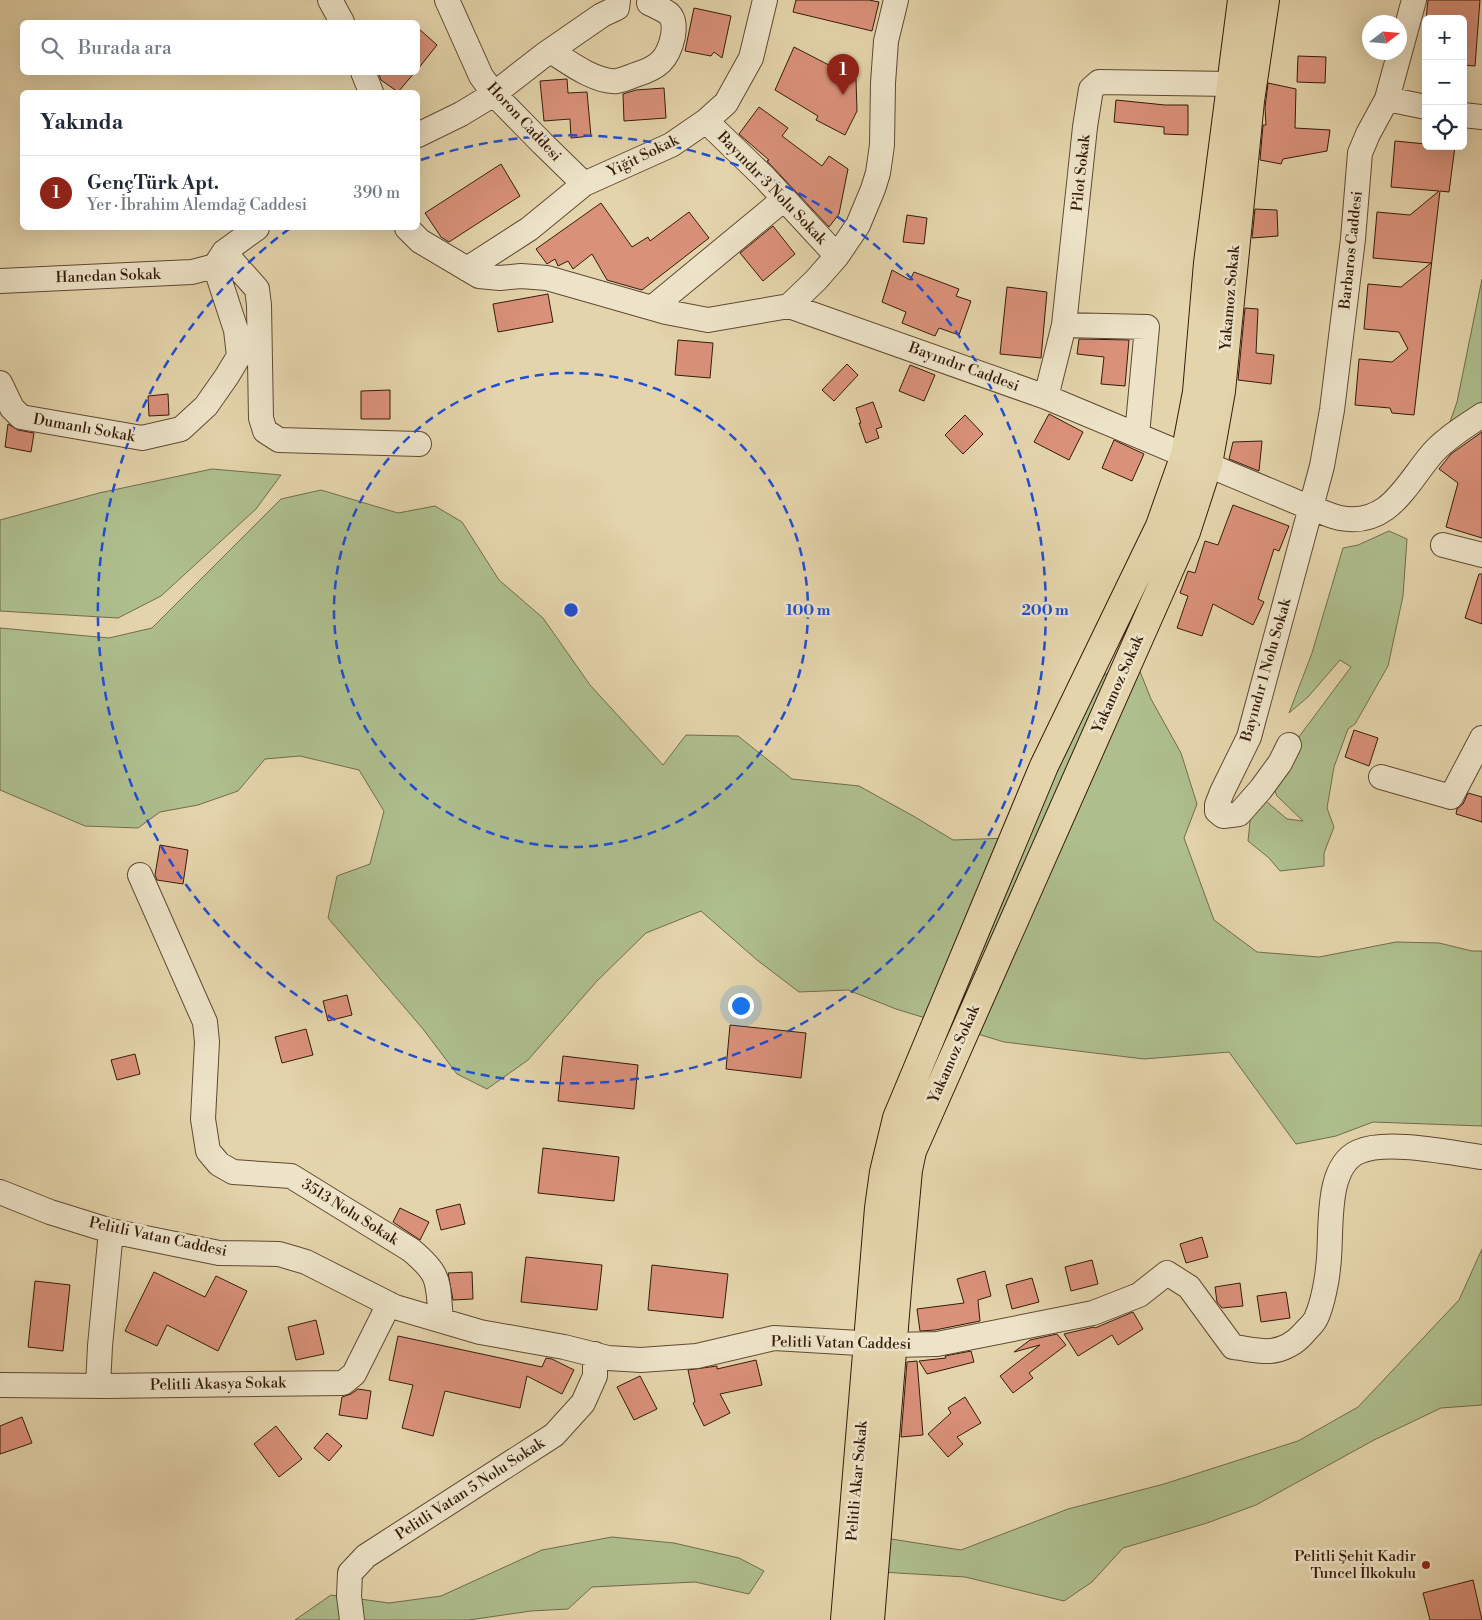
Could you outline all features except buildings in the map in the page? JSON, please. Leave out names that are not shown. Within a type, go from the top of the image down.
[{"type":"main road","name":"Yakamoz Sokak","points":[[881,1344],[912,1150],[1186,532],[1196,459],[1197,392],[1208,263],[1242,0]]},
{"type":"main road","name":"Yakamoz Sokak","points":[[1196,459],[1222,390],[1249,111],[1265,0]]},
{"type":"main road","name":"Pelitli Akar Sokak","points":[[845,1620],[881,1344]]},
{"type":"main road","name":"Pelitli Akar Sokak","points":[[870,1620],[881,1344]]},
{"type":"street","points":[[330,0],[341,20]]},
{"type":"street","name":"Horon Caddesi","points":[[447,0],[481,76],[494,94],[584,184]]},
{"type":"street","points":[[420,134],[461,114],[494,94],[550,51],[602,15],[617,8],[620,0],[649,1],[669,14],[673,22],[674,31],[670,49],[662,62],[647,71],[616,81],[601,79],[576,68],[550,51]]},
{"type":"street","name":"Yiğit Sokak","points":[[467,269],[529,229],[584,184],[670,145],[706,121],[726,102],[751,58],[765,0]]},
{"type":"street","points":[[789,306],[837,256],[858,225],[878,173],[882,145],[886,41],[896,0]]},
{"type":"street","name":"Barbaros Caddesi","points":[[1311,508],[1322,466],[1332,410],[1353,239],[1360,153],[1387,99],[1414,0]]},
{"type":"street","points":[[365,75],[371,90]]},
{"type":"street","name":"Pilot Sokak","points":[[1046,397],[1064,325],[1085,127],[1091,89],[1099,82],[1231,84]]},
{"type":"street","points":[[1387,99],[1422,106]]},
{"type":"street","points":[[1467,115],[1482,117]]},
{"type":"street","name":"Bayındır 3 Nolu Sokak","points":[[706,121],[764,177],[837,256]]},
{"type":"street","points":[[652,308],[784,199]]},
{"type":"street","points":[[255,230],[220,259],[257,289],[259,305],[261,418],[265,431],[278,440],[419,444]]},
{"type":"street","name":"Bayındır Caddesi","points":[[409,230],[420,241],[479,276],[547,278],[652,308],[708,320],[789,306],[1046,397],[1311,508],[1345,518],[1373,516],[1394,503],[1432,454],[1482,415]]},
{"type":"street","name":"Hanedan Sokak","points":[[0,280],[192,272],[220,259]]},
{"type":"street","name":"Dumanlı Sokak","points":[[0,383],[12,408],[21,417],[142,438],[181,429],[206,406],[228,376],[239,356],[236,330],[220,259]]},
{"type":"street","points":[[1064,325],[1147,327],[1137,435]]},
{"type":"street","name":"Bayındır 1 Nolu Sokak","points":[[1289,745],[1262,789],[1239,814],[1223,816],[1217,811],[1217,805],[1222,792],[1249,737],[1311,508]]},
{"type":"street","points":[[1443,545],[1482,555]]},
{"type":"street","points":[[1381,777],[1451,797],[1482,738]]},
{"type":"street","name":"3513 Nolu Sokak","points":[[140,875],[204,1022],[207,1042],[203,1118],[208,1151],[219,1164],[233,1172],[291,1176],[410,1250],[428,1265],[438,1281],[441,1319]]},
{"type":"street","name":"Pelitli Vatan Caddesi","points":[[0,1192],[50,1212],[111,1231],[219,1253],[279,1254],[306,1262],[403,1310],[441,1319],[480,1332],[564,1347],[608,1358],[640,1360],[697,1356],[774,1338],[881,1344],[937,1344],[1093,1313],[1139,1295],[1167,1273],[1188,1287],[1233,1347],[1271,1351],[1294,1344],[1317,1318],[1328,1268],[1333,1195],[1339,1172],[1348,1158],[1359,1151],[1398,1148],[1440,1150],[1482,1157]]},
{"type":"street","points":[[98,1386],[111,1231]]},
{"type":"street","name":"Pelitli Akasya Sokak","points":[[0,1385],[98,1386],[343,1383],[354,1374],[389,1304]]},
{"type":"street","name":"Pelitli Vatan 5 Nolu Sokak","points":[[352,1620],[349,1596],[350,1573],[366,1556],[554,1435],[583,1403],[595,1376],[595,1354]]},
{"type":"green space","points":[[1482,279],[1482,402],[1455,424],[1450,422],[1457,402]]},
{"type":"green space","points":[[212,469],[281,475],[256,509],[161,596],[118,618],[0,611],[0,520],[99,493]]},
{"type":"green space","points":[[321,490],[398,513],[435,506],[462,522],[499,580],[543,618],[590,685],[663,765],[686,735],[738,736],[792,779],[859,786],[953,840],[1010,838],[1097,681],[1133,654],[1151,699],[1181,753],[1197,804],[1184,838],[1214,920],[1257,952],[1319,957],[1396,942],[1439,943],[1472,951],[1482,951],[1482,1126],[1373,1122],[1336,1136],[1296,1144],[1229,1052],[1144,1059],[1004,1042],[896,1009],[848,990],[799,992],[757,960],[701,911],[646,933],[597,981],[528,1060],[487,1089],[457,1074],[423,1029],[328,918],[337,876],[370,864],[384,811],[359,770],[300,756],[265,759],[238,791],[198,805],[160,812],[138,828],[85,826],[0,790],[0,628],[109,638],[152,628],[281,499]]},
{"type":"green space","points":[[1389,531],[1407,539],[1403,596],[1388,666],[1355,724],[1348,729],[1334,767],[1327,808],[1334,827],[1324,853],[1324,866],[1280,871],[1269,858],[1248,841],[1251,812],[1260,796],[1287,819],[1303,821],[1277,796],[1269,777],[1351,667],[1340,660],[1308,697],[1289,713],[1312,653],[1343,548],[1358,545]]},
{"type":"green space","points":[[1482,1249],[1482,1405],[1441,1408],[1374,1440],[1256,1505],[1207,1523],[1123,1548],[1092,1582],[1064,1601],[965,1577],[881,1572],[885,1538],[961,1550],[1068,1509],[1164,1484],[1298,1441],[1358,1407],[1459,1300]]},
{"type":"green space","points":[[612,1537],[674,1543],[739,1558],[764,1571],[749,1594],[695,1582],[592,1587],[568,1609],[531,1611],[469,1620],[295,1620],[331,1595],[389,1603],[441,1596],[542,1550]]},
{"type":"place","name":"GençTürk Apt.","points":[[843,95]]},
{"type":"place","name":"Pelitli Şehit Kadir Tuncel İlkokulu","points":[[1426,1565]]}]
